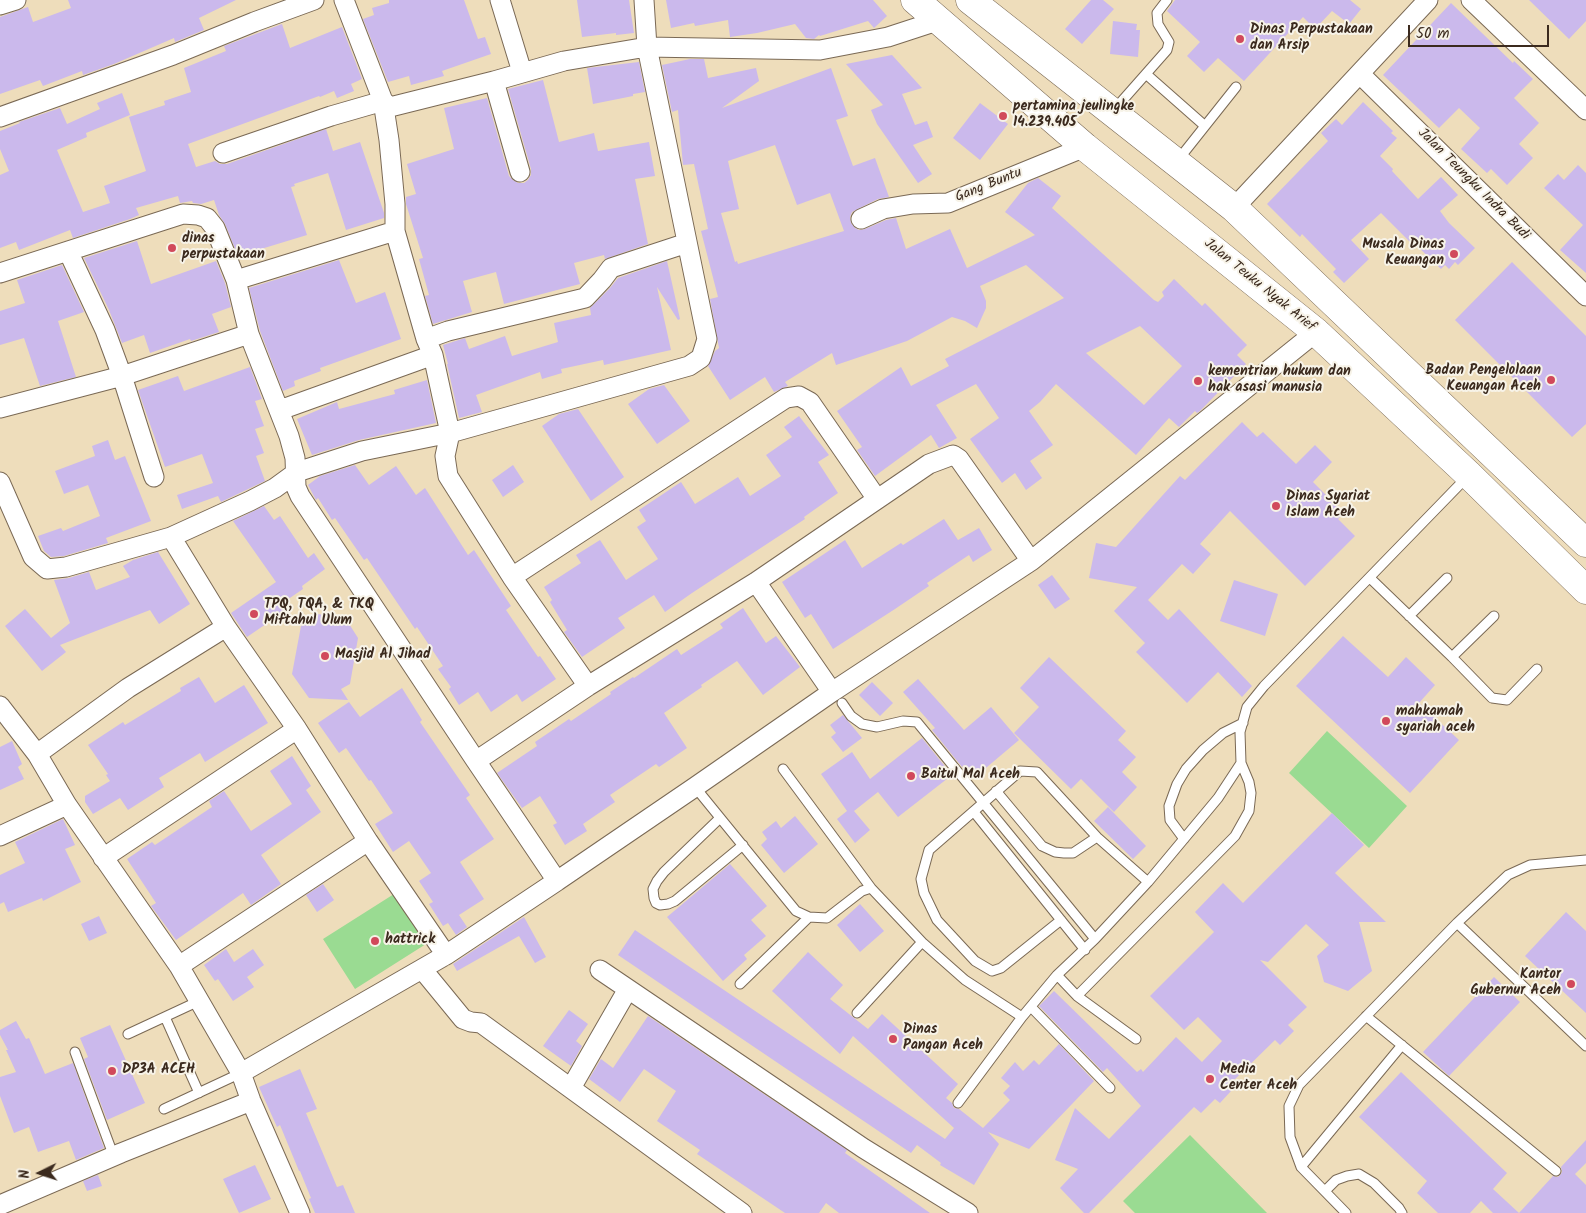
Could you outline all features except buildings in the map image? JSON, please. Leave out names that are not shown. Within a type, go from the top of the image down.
[{"type":"highway","name":"Jalan Teuku Nyak Arief","points":[[915,0],[1085,147],[1316,332],[1469,475],[1586,590]]},
{"type":"highway","points":[[970,0],[1234,208],[1586,543]]},
{"type":"street","points":[[0,5],[16,0]]},
{"type":"street","points":[[0,116],[173,55],[314,0]]},
{"type":"street","points":[[344,0],[383,101],[395,204],[395,231],[430,347],[450,433],[445,456],[448,476],[512,577],[588,686]]},
{"type":"street","points":[[500,0],[522,72]]},
{"type":"street","points":[[0,482],[33,557],[47,569],[66,568],[171,537],[276,488],[297,472],[362,451],[450,433],[689,366],[701,358],[707,338],[647,47],[644,0]]},
{"type":"street","points":[[1234,208],[1428,0]]},
{"type":"street","points":[[1471,0],[1586,110]]},
{"type":"street","points":[[383,101],[389,106],[394,106],[564,61],[647,47],[820,50],[888,38],[938,20]]},
{"type":"street","name":"Jalan Teungku Indra Budi","points":[[1360,74],[1586,296]]},
{"type":"street","points":[[494,81],[520,172]]},
{"type":"street","points":[[222,153],[331,116],[383,101]]},
{"type":"street","name":"Gang Buntu","points":[[861,218],[883,209],[913,204],[948,203],[1085,147]]},
{"type":"street","points":[[0,273],[183,214],[207,218],[215,228],[236,280],[249,334],[280,410],[295,458],[296,486],[300,496],[557,881]]},
{"type":"street","points":[[236,280],[395,231]]},
{"type":"street","points":[[280,410],[430,347],[448,331],[585,298],[611,268],[687,243]]},
{"type":"street","points":[[68,251],[105,330],[122,376],[154,477]]},
{"type":"street","points":[[241,1073],[446,954],[696,787],[837,697],[1031,561],[1316,332]]},
{"type":"street","points":[[0,408],[122,376],[249,334]]},
{"type":"street","points":[[512,577],[786,398],[799,396],[810,402],[877,499]]},
{"type":"street","points":[[476,761],[588,686],[756,582],[929,464],[953,455],[959,459],[1031,561]]},
{"type":"street","points":[[171,537],[226,626],[297,729],[368,841],[446,954]]},
{"type":"street","points":[[756,582],[837,697]]},
{"type":"street","points":[[37,754],[128,688],[226,626]]},
{"type":"street","points":[[0,706],[37,754],[67,805],[102,858],[179,966],[241,1073],[300,1213]]},
{"type":"street","points":[[102,858],[297,729]]},
{"type":"street","points":[[0,836],[67,805]]},
{"type":"street","points":[[179,966],[368,841]]},
{"type":"street","points":[[422,969],[463,1018],[471,1022],[481,1023],[742,1213]]},
{"type":"street","points":[[600,970],[863,1148],[968,1213]]},
{"type":"street","points":[[571,1088],[628,989]]},
{"type":"street","points":[[0,1205],[114,1156],[252,1101]]},
{"type":"lane","points":[[1112,112],[1167,50],[1169,42],[1158,24],[1158,13],[1167,0]]},
{"type":"lane","points":[[1146,74],[1205,126]]},
{"type":"lane","points":[[1176,162],[1236,88]]},
{"type":"lane","points":[[1077,996],[1235,836],[1249,811],[1251,793],[1249,782],[1241,763],[1240,732],[1247,707],[1264,686],[1469,475]]},
{"type":"lane","points":[[1370,578],[1492,698],[1508,700],[1537,669]]},
{"type":"lane","points":[[1409,616],[1447,578]]},
{"type":"lane","points":[[1452,657],[1494,616]]},
{"type":"lane","points":[[837,697],[851,716],[862,724],[877,727],[903,720],[917,722],[1095,939]]},
{"type":"lane","points":[[1184,839],[1170,820],[1169,806],[1178,784],[1186,769],[1203,750],[1223,733],[1243,723]]},
{"type":"lane","points":[[958,1103],[1022,1016],[1057,975],[1085,950],[1148,882],[1218,798],[1241,763]]},
{"type":"lane","points":[[783,770],[871,888],[922,942],[965,980],[1022,1016]]},
{"type":"lane","points":[[1061,920],[1001,968],[992,970],[975,961],[937,920],[924,893],[921,879],[930,850],[1020,770],[1037,772],[1097,837],[1148,882]]},
{"type":"lane","points":[[696,787],[796,911],[810,917],[827,918],[862,891],[871,888]]},
{"type":"lane","points":[[996,791],[1042,846],[1055,852],[1073,853],[1097,837]]},
{"type":"lane","points":[[974,812],[1085,950]]},
{"type":"lane","points":[[720,818],[657,881],[653,889],[656,903],[660,905],[674,901],[743,845]]},
{"type":"lane","points":[[1346,1213],[1301,1167],[1290,1137],[1289,1106],[1299,1085],[1457,923],[1508,875],[1530,865],[1586,860]]},
{"type":"lane","points":[[740,984],[810,917]]},
{"type":"lane","points":[[1457,923],[1586,1046]]},
{"type":"lane","points":[[857,1013],[922,942]]},
{"type":"lane","points":[[1057,975],[1077,996],[1136,1040]]},
{"type":"lane","points":[[128,1034],[199,1001]]},
{"type":"lane","points":[[1031,1006],[1110,1088]]},
{"type":"lane","points":[[1366,1016],[1556,1171]]},
{"type":"lane","points":[[166,1017],[199,1093]]},
{"type":"lane","points":[[1301,1167],[1402,1045]]},
{"type":"lane","points":[[75,1052],[114,1156]]},
{"type":"lane","points":[[164,1109],[241,1073]]},
{"type":"lane","points":[[1325,1192],[1336,1180],[1359,1174],[1374,1183],[1402,1213]]},
{"type":"green space","points":[[1327,731],[1407,806],[1369,848],[1289,773]]},
{"type":"green space","name":"hattrick","points":[[394,894],[426,944],[355,989],[323,939]]},
{"type":"green space","points":[[1190,1135],[1267,1213],[1135,1213],[1123,1201]]},
{"type":"place","name":"Dinas Perpustakaan dan Arsip","points":[[1240,39]]},
{"type":"place","name":"pertamina jeulingke 14.239.405","points":[[1003,116]]},
{"type":"place","name":"dinas perpustakaan","points":[[172,248]]},
{"type":"place","name":"Musala Dinas Keuangan","points":[[1454,254]]},
{"type":"place","name":"Badan Pengelolaan Keuangan Aceh","points":[[1551,380]]},
{"type":"place","name":"kementrian hukum dan hak asasi manusia","points":[[1198,381]]},
{"type":"place","name":"Dinas Syariat Islam Aceh","points":[[1276,506]]},
{"type":"place","name":"TPQ, TQA, & TKQ Miftahul Ulum","points":[[254,614]]},
{"type":"place","name":"Masjid Al Jihad","points":[[325,656]]},
{"type":"place","name":"mahkamah syariah aceh","points":[[1386,721]]},
{"type":"place","name":"Baitul Mal Aceh","points":[[911,776]]},
{"type":"place","name":"hattrick","points":[[375,941]]},
{"type":"place","name":"Kantor Gubernur Aceh","points":[[1571,984]]},
{"type":"place","name":"Dinas Pangan Aceh","points":[[893,1039]]},
{"type":"place","name":"DP3A ACEH","points":[[112,1071]]},
{"type":"place","name":"Media Center Aceh","points":[[1210,1079]]}]
